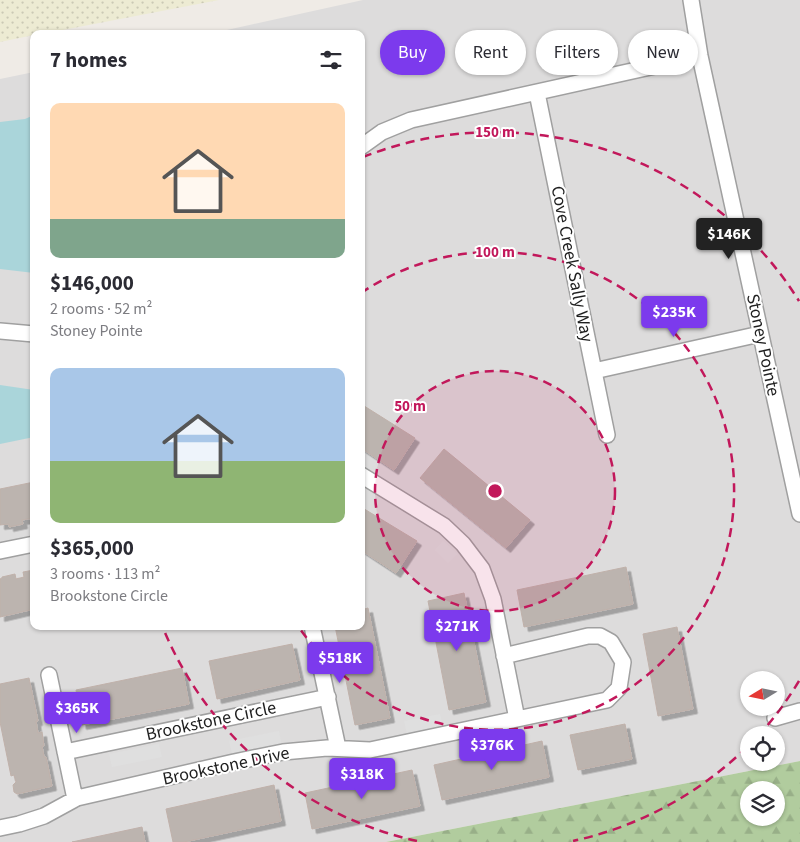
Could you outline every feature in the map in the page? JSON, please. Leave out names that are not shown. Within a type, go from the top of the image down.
[{"type":"street","name":"Stoney Pointe","points":[[691,0],[700,56],[800,514]]},
{"type":"street","points":[[365,144],[382,132],[411,120],[700,56]]},
{"type":"street","name":"Cove Creek Sally Way","points":[[537,93],[607,435]]},
{"type":"street","points":[[0,331],[30,334]]},
{"type":"street","points":[[594,371],[760,334]]},
{"type":"street","points":[[365,477],[444,526],[463,544],[482,569],[493,599],[517,719]]},
{"type":"street","points":[[0,551],[30,545]]},
{"type":"street","points":[[313,630],[338,748]]},
{"type":"street","name":"Brookstone Drive","points":[[0,828],[44,816],[75,799],[234,762],[283,752],[328,748],[370,750],[607,700],[619,688],[623,662],[611,642],[600,636],[588,636],[504,656]]},
{"type":"street","points":[[49,675],[75,799]]},
{"type":"street","name":"Brookstone Circle","points":[[65,752],[328,698]]},
{"type":"street","points":[[774,718],[800,711]]},
{"type":"shaded area","points":[[0,0],[219,0],[63,30],[30,30],[30,36],[0,42]]},
{"type":"shaded area","points":[[363,0],[800,0],[800,761],[785,764],[785,726],[740,726],[740,771],[749,771],[386,842],[0,842],[0,79],[30,73],[30,630],[365,630],[365,30],[227,30]]},
{"type":"shaded area","points":[[443,541],[457,554],[448,563],[435,550]]},
{"type":"shaded area","points":[[440,714],[443,726],[407,734],[404,721]]},
{"type":"shaded area","points":[[279,731],[283,752],[234,762],[229,741]]},
{"type":"shaded area","points":[[159,744],[162,757],[112,767],[109,754]]},
{"type":"green space","points":[[800,761],[800,842],[386,842],[749,771],[785,771],[785,764]]},
{"type":"water","points":[[30,117],[30,273],[0,269],[0,122]]},
{"type":"water","points":[[0,385],[30,389],[30,438],[0,444]]},
{"type":"building","points":[[365,407],[415,438],[394,470],[365,451]]},
{"type":"building","points":[[444,449],[530,520],[506,548],[420,478]]},
{"type":"building","points":[[30,483],[30,519],[22,520],[23,524],[9,527],[9,524],[0,525],[0,489]]},
{"type":"building","points":[[365,509],[417,541],[396,573],[365,553]]},
{"type":"building","points":[[626,567],[633,604],[524,627],[517,590]]},
{"type":"building","points":[[30,571],[30,610],[0,617],[0,579],[15,574],[16,579],[24,577],[23,572]]},
{"type":"building","points":[[464,593],[486,702],[449,710],[428,601]]},
{"type":"building","points":[[368,608],[390,718],[355,725],[336,630],[365,630],[365,609]]},
{"type":"building","points":[[677,627],[693,709],[658,716],[643,634]]},
{"type":"building","points":[[292,644],[300,680],[217,699],[209,661]]},
{"type":"building","points":[[182,668],[189,704],[82,725],[76,690]]},
{"type":"building","points":[[29,678],[38,721],[36,721],[38,733],[42,732],[44,757],[46,757],[52,786],[17,794],[14,792],[13,785],[16,782],[14,775],[11,776],[0,722],[0,684]]},
{"type":"building","points":[[625,724],[632,759],[578,770],[570,735]]},
{"type":"building","points":[[542,741],[549,777],[442,800],[434,765]]},
{"type":"building","points":[[412,770],[420,806],[312,829],[305,793]]},
{"type":"building","points":[[274,785],[281,821],[184,842],[173,842],[166,809]]},
{"type":"building","points":[[142,827],[145,842],[72,842]]}]
